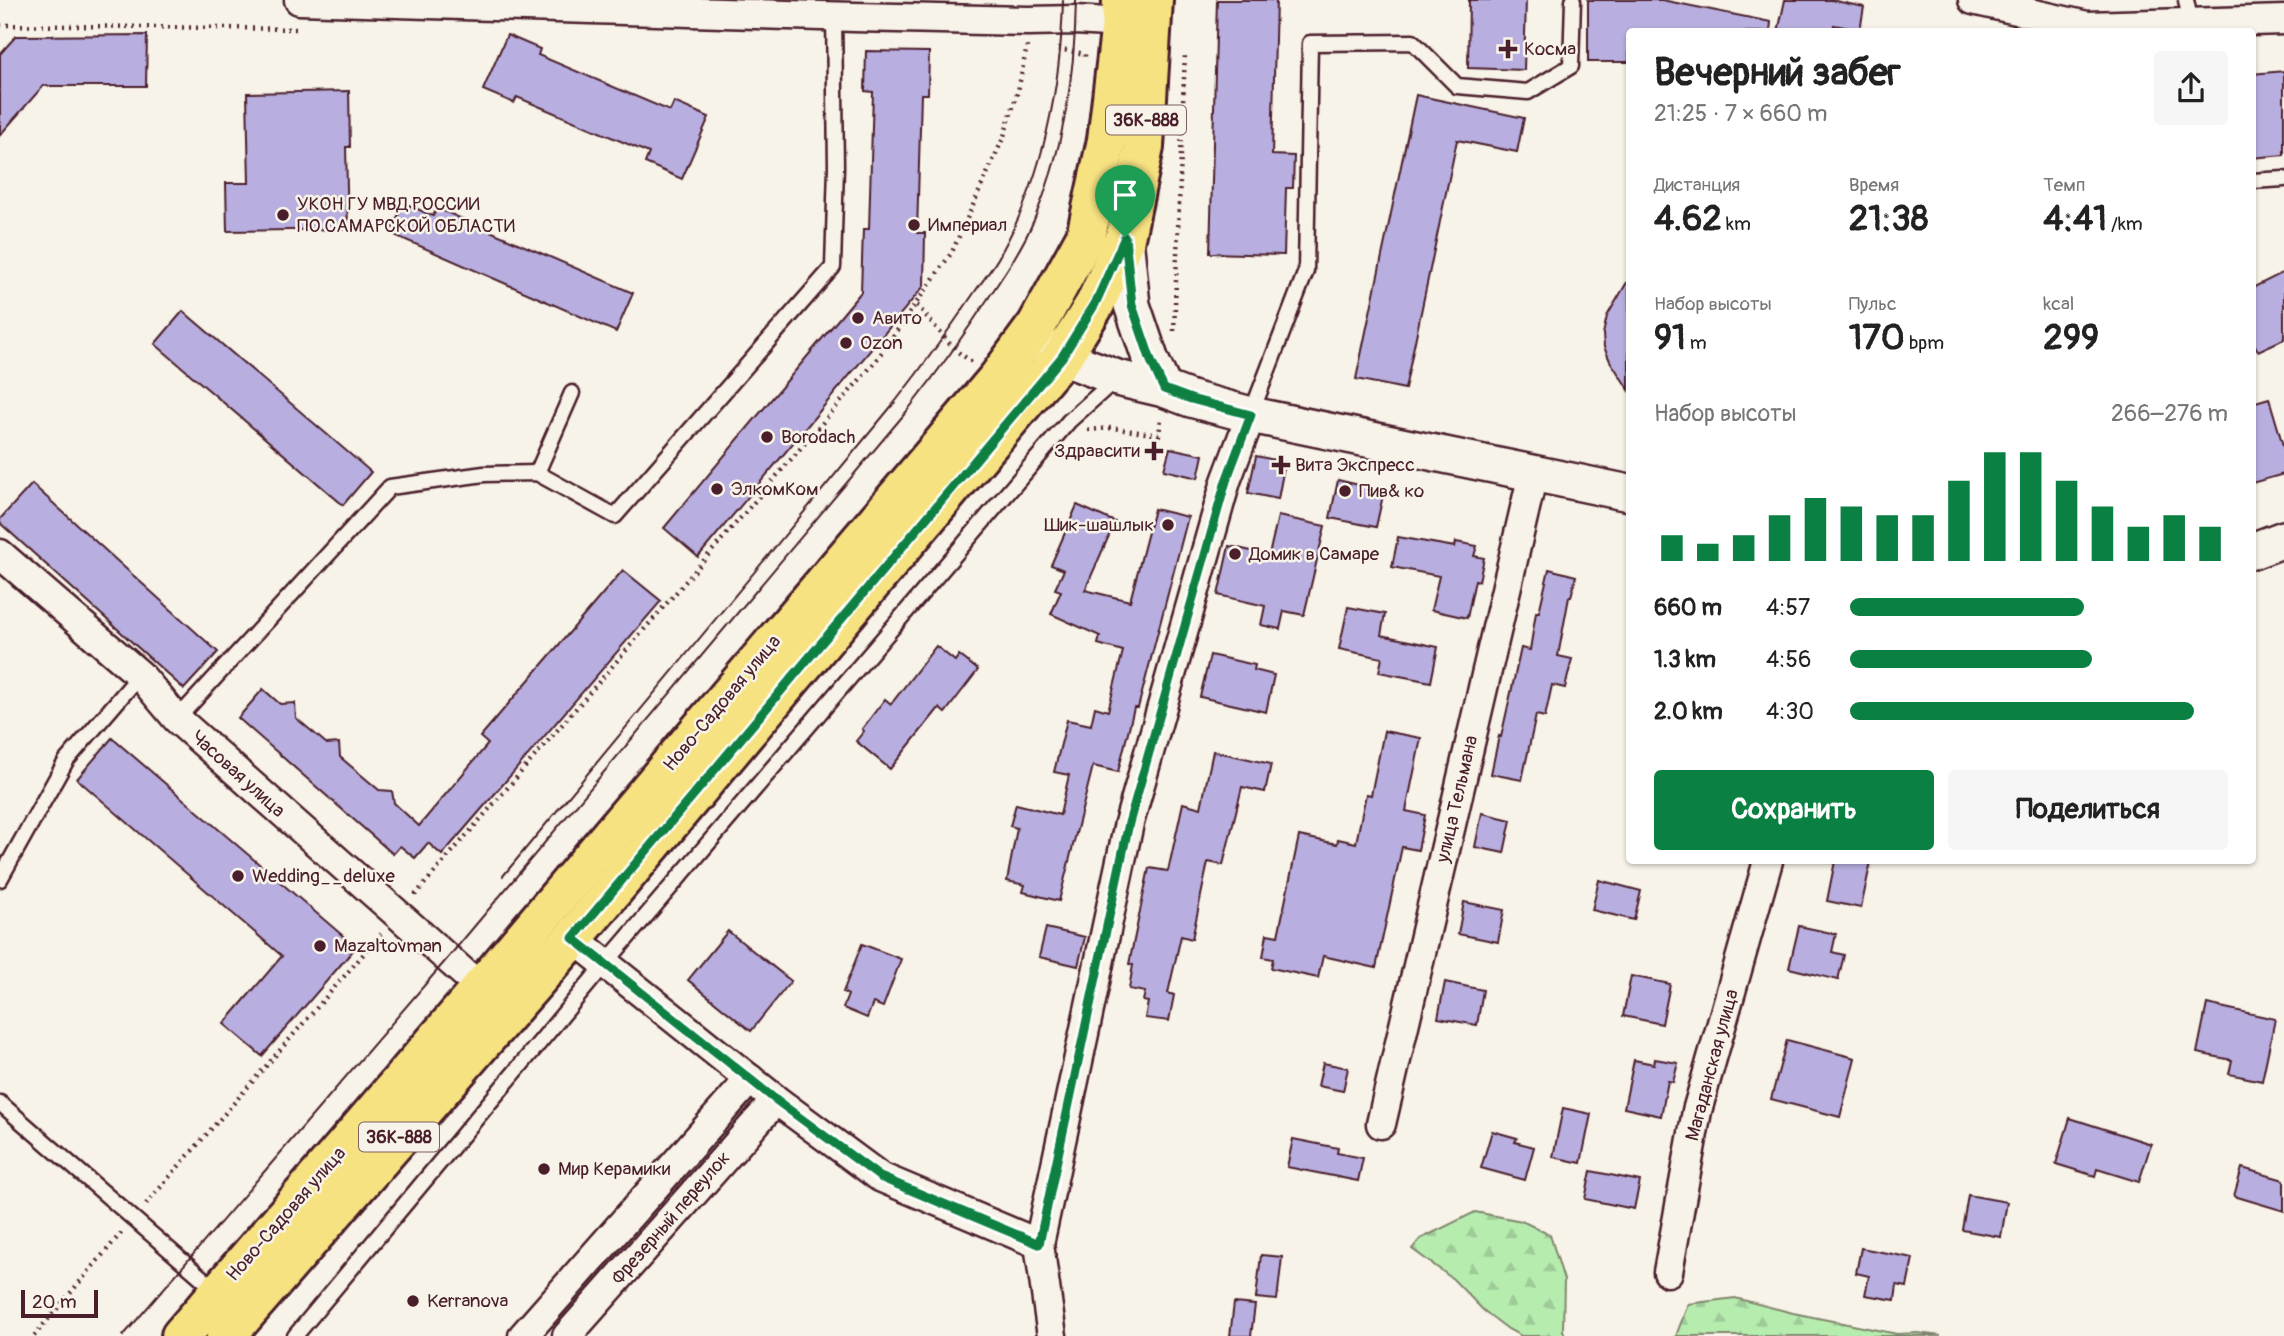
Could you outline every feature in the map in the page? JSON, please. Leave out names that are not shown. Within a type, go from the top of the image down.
[{"type":"main road","name":"Ново-Садовая улица","points":[[226,1336],[573,938],[1062,357],[1095,304],[1125,237],[1144,147],[1153,0]]},
{"type":"main road","name":"Ново-Садовая улица","points":[[181,1336],[481,988],[998,378],[1028,338],[1086,236],[1107,140],[1121,12]]},
{"type":"street","points":[[299,0],[849,11],[1028,34],[1076,20],[1121,12]]},
{"type":"street","points":[[1973,0],[2081,28]]},
{"type":"street","points":[[2091,28],[2189,12],[2284,20]]},
{"type":"street","points":[[1125,237],[1132,305],[1151,361],[1164,389]]},
{"type":"street","points":[[1028,338],[1062,357],[1117,378],[1251,415],[1626,492]]},
{"type":"street","points":[[1052,1336],[1039,1244],[1129,823],[1226,481],[1251,415]]},
{"type":"street","name":"улица Тельмана","points":[[1381,1124],[1533,474]]},
{"type":"street","points":[[2256,550],[2284,539]]},
{"type":"street","name":"Часовая улица","points":[[0,554],[140,675],[177,719],[481,988]]},
{"type":"street","name":"Магаданская улица","points":[[1668,1272],[1697,1111],[1767,864]]},
{"type":"street","points":[[573,938],[776,1100],[880,1177],[1039,1244]]},
{"type":"street","points":[[523,1336],[750,1079]]},
{"type":"street","name":"Фрезерный переулок","points":[[567,1336],[776,1100]]},
{"type":"lane","points":[[1251,415],[1306,271],[1310,43],[1413,42],[1457,86],[1528,92],[1571,65],[1573,0]]},
{"type":"lane","points":[[177,719],[390,487],[484,474],[537,474],[615,516],[833,267],[836,167],[849,11]]},
{"type":"lane","points":[[2256,181],[2284,179]]},
{"type":"lane","points":[[295,1336],[605,964],[1069,421],[1117,378]]},
{"type":"lane","points":[[537,474],[572,393]]},
{"type":"lane","points":[[0,879],[66,761],[140,675]]},
{"type":"lane","points":[[0,1103],[219,1292]]},
{"type":"path","points":[[0,24],[306,29]]},
{"type":"path","points":[[1013,47],[1028,34]]},
{"type":"path","points":[[1028,34],[1038,48]]},
{"type":"path","points":[[34,1336],[875,362],[952,252],[1004,136],[1018,91],[1028,34]]},
{"type":"path","points":[[1049,49],[1085,54],[1085,64]]},
{"type":"path","points":[[971,361],[980,352]]},
{"type":"green space","points":[[1475,1212],[1522,1221],[1550,1235],[1564,1280],[1565,1336],[1521,1336],[1508,1329],[1483,1310],[1453,1279],[1412,1249],[1420,1239]]},
{"type":"green space","points":[[1735,1298],[1897,1334],[1941,1336],[1676,1336],[1688,1304]]},
{"type":"building","points":[[1217,0],[1276,0],[1272,155],[1294,156],[1293,188],[1286,188],[1284,255],[1210,253]]},
{"type":"building","points":[[1469,0],[1526,0],[1524,70],[1468,68]]},
{"type":"building","points":[[1588,0],[1662,0],[1771,22],[1770,28],[1626,28],[1626,62],[1588,62]]},
{"type":"building","points":[[1785,0],[1831,0],[1864,7],[1860,28],[1834,25],[1834,28],[1779,28]]},
{"type":"building","points":[[147,35],[146,86],[43,86],[0,135],[0,54],[16,36]]},
{"type":"building","points":[[507,35],[540,49],[538,55],[670,111],[674,102],[709,117],[682,179],[645,163],[649,153],[517,97],[514,103],[483,90]]},
{"type":"building","points":[[866,51],[929,52],[928,94],[921,94],[917,233],[925,233],[924,286],[698,557],[664,528],[861,292],[863,229],[869,229],[873,92],[865,91]]},
{"type":"building","points":[[2284,71],[2284,155],[2256,158],[2256,74]]},
{"type":"building","points":[[349,91],[350,147],[346,147],[348,229],[227,231],[226,183],[249,183],[247,93]]},
{"type":"building","points":[[1416,95],[1524,118],[1517,152],[1457,140],[1405,389],[1356,379]]},
{"type":"building","points":[[404,203],[433,216],[437,208],[633,293],[616,332],[390,233]]},
{"type":"building","points":[[2284,272],[2284,339],[2258,351],[2256,347],[2256,286]]},
{"type":"building","points":[[1626,284],[1626,385],[1604,347],[1603,334],[1607,316]]},
{"type":"building","points":[[183,311],[371,472],[343,505],[155,344]]},
{"type":"building","points":[[2269,398],[2284,449],[2284,474],[2256,482],[2256,402]]},
{"type":"building","points":[[1170,448],[1203,455],[1198,478],[1164,470]]},
{"type":"building","points":[[1256,456],[1285,462],[1278,499],[1248,493]]},
{"type":"building","points":[[1338,480],[1384,491],[1376,527],[1330,518]]},
{"type":"building","points":[[32,484],[218,652],[184,689],[0,523],[0,519]]},
{"type":"building","points":[[1077,505],[1115,522],[1085,590],[1130,601],[1154,509],[1188,517],[1138,708],[1134,708],[1118,772],[1093,766],[1059,901],[1023,892],[1025,885],[1007,881],[1017,828],[1010,826],[1016,804],[1060,815],[1069,775],[1054,772],[1067,720],[1091,725],[1095,707],[1108,711],[1123,651],[1098,644],[1100,636],[1051,614],[1061,591],[1055,589],[1064,570],[1051,565]]},
{"type":"building","points":[[1278,516],[1325,526],[1304,615],[1284,611],[1280,629],[1261,625],[1265,606],[1218,595],[1229,546],[1269,555]]},
{"type":"building","points":[[1398,537],[1455,547],[1456,542],[1477,546],[1474,556],[1484,558],[1479,581],[1475,580],[1467,618],[1431,610],[1439,576],[1392,567]]},
{"type":"building","points":[[1549,569],[1576,576],[1569,597],[1558,656],[1572,659],[1565,688],[1552,685],[1545,717],[1536,715],[1522,780],[1491,774],[1521,648],[1530,650],[1536,612],[1539,612]]},
{"type":"building","points":[[623,570],[661,601],[442,855],[428,843],[415,858],[400,846],[393,854],[238,718],[263,689],[280,704],[295,703],[296,718],[327,744],[339,743],[340,757],[379,790],[392,791],[394,803],[419,826],[488,744],[480,737]]},
{"type":"building","points":[[1348,607],[1385,614],[1381,635],[1438,647],[1431,682],[1379,672],[1382,658],[1339,649]]},
{"type":"building","points":[[936,646],[955,661],[959,655],[978,670],[945,713],[939,708],[890,769],[856,741],[885,699],[891,704]]},
{"type":"building","points":[[1210,655],[1255,665],[1254,670],[1274,675],[1266,712],[1200,697]]},
{"type":"building","points":[[1384,731],[1421,738],[1406,811],[1425,815],[1418,850],[1402,847],[1376,968],[1323,956],[1318,978],[1271,968],[1273,959],[1263,957],[1267,934],[1278,936],[1299,836],[1337,844],[1338,839],[1356,843],[1366,794],[1371,795]]},
{"type":"building","points":[[112,738],[356,947],[262,1056],[224,1024],[282,956],[77,779]]},
{"type":"building","points":[[1213,751],[1271,764],[1265,792],[1242,787],[1223,865],[1208,862],[1192,939],[1181,936],[1168,993],[1174,995],[1169,1021],[1145,1018],[1148,1002],[1143,1001],[1145,992],[1129,989],[1133,965],[1129,964],[1149,868],[1168,871],[1183,803],[1201,808]]},
{"type":"building","points":[[1482,813],[1511,820],[1504,853],[1475,847]]},
{"type":"building","points":[[1834,864],[1870,864],[1861,908],[1827,901]]},
{"type":"building","points":[[1599,880],[1641,891],[1634,920],[1592,910]]},
{"type":"building","points":[[1464,902],[1504,910],[1498,942],[1458,934]]},
{"type":"building","points":[[1799,926],[1836,934],[1832,952],[1844,955],[1838,980],[1789,968]]},
{"type":"building","points":[[1046,928],[1085,937],[1078,966],[1039,957]]},
{"type":"building","points":[[728,931],[791,981],[751,1031],[688,980]]},
{"type":"building","points":[[862,944],[901,959],[883,1007],[873,1003],[867,1018],[843,1008],[848,995],[843,992]]},
{"type":"building","points":[[1631,976],[1670,984],[1662,1024],[1623,1016]]},
{"type":"building","points":[[1445,982],[1483,990],[1477,1025],[1438,1018]]},
{"type":"building","points":[[2207,1004],[2275,1019],[2262,1081],[2229,1074],[2232,1060],[2197,1053]]},
{"type":"building","points":[[1787,1040],[1855,1058],[1840,1117],[1771,1099]]},
{"type":"building","points":[[1655,1059],[1678,1063],[1673,1082],[1668,1081],[1661,1116],[1624,1108],[1634,1060],[1654,1064]]},
{"type":"building","points":[[1323,1063],[1348,1068],[1343,1091],[1318,1086]]},
{"type":"building","points":[[1563,1108],[1591,1114],[1581,1163],[1553,1157]]},
{"type":"building","points":[[2070,1118],[2151,1144],[2139,1182],[2097,1169],[2095,1176],[2056,1164]]},
{"type":"building","points":[[1492,1131],[1517,1138],[1515,1142],[1534,1147],[1525,1180],[1481,1168]]},
{"type":"building","points":[[1293,1139],[1338,1148],[1337,1153],[1363,1158],[1358,1181],[1287,1167]]},
{"type":"building","points":[[2242,1168],[2284,1180],[2284,1211],[2234,1196]]},
{"type":"building","points":[[1591,1171],[1640,1181],[1634,1209],[1585,1199]]},
{"type":"building","points":[[1968,1195],[2007,1202],[2001,1237],[1962,1230]]},
{"type":"building","points":[[1861,1248],[1913,1258],[1907,1287],[1897,1285],[1895,1300],[1865,1295],[1869,1276],[1856,1273]]},
{"type":"building","points":[[1261,1255],[1282,1257],[1277,1300],[1256,1298]]},
{"type":"building","points":[[1234,1303],[1255,1305],[1251,1336],[1230,1336]]},
{"type":"tram line","points":[[503,876],[895,402],[995,263],[1016,224],[1039,163],[1054,98],[1063,0]]},
{"type":"tram line","points":[[123,1336],[447,959],[907,411],[950,353],[1014,258],[1030,230],[1044,194],[1066,112],[1076,0]]},
{"type":"place","name":"Косма","points":[[1508,49]]},
{"type":"place","name":"УКОН ГУ МВД РОССИИ ПО САМАРСКОЙ ОБЛАСТИ","points":[[283,215]]},
{"type":"place","name":"Империал","points":[[914,225]]},
{"type":"place","name":"Авито","points":[[858,318]]},
{"type":"place","name":"Ozon","points":[[846,343]]},
{"type":"place","name":"Borodach","points":[[767,437]]},
{"type":"place","name":"Здравсити","points":[[1154,451]]},
{"type":"place","name":"Вита Экспресс","points":[[1281,465]]},
{"type":"place","name":"ЭлкомКом","points":[[717,489]]},
{"type":"place","name":"Пив& ко","points":[[1345,491]]},
{"type":"place","name":"Шик-шашлык","points":[[1168,525]]},
{"type":"place","name":"Домик в Самаре","points":[[1235,554]]},
{"type":"place","name":"Wedding__deluxe","points":[[238,876]]},
{"type":"place","name":"Mazaltovman","points":[[320,946]]},
{"type":"place","name":"Мир Керамики","points":[[544,1169]]},
{"type":"place","name":"Kerranova","points":[[413,1301]]},
{"type":"route","points":[[1125,237],[1132,305],[1151,361],[1164,389],[1251,415],[1226,481],[1129,823],[1039,1244],[880,1177],[776,1100],[573,938],[1030,398],[1062,357],[1095,304],[1125,237]]}]
